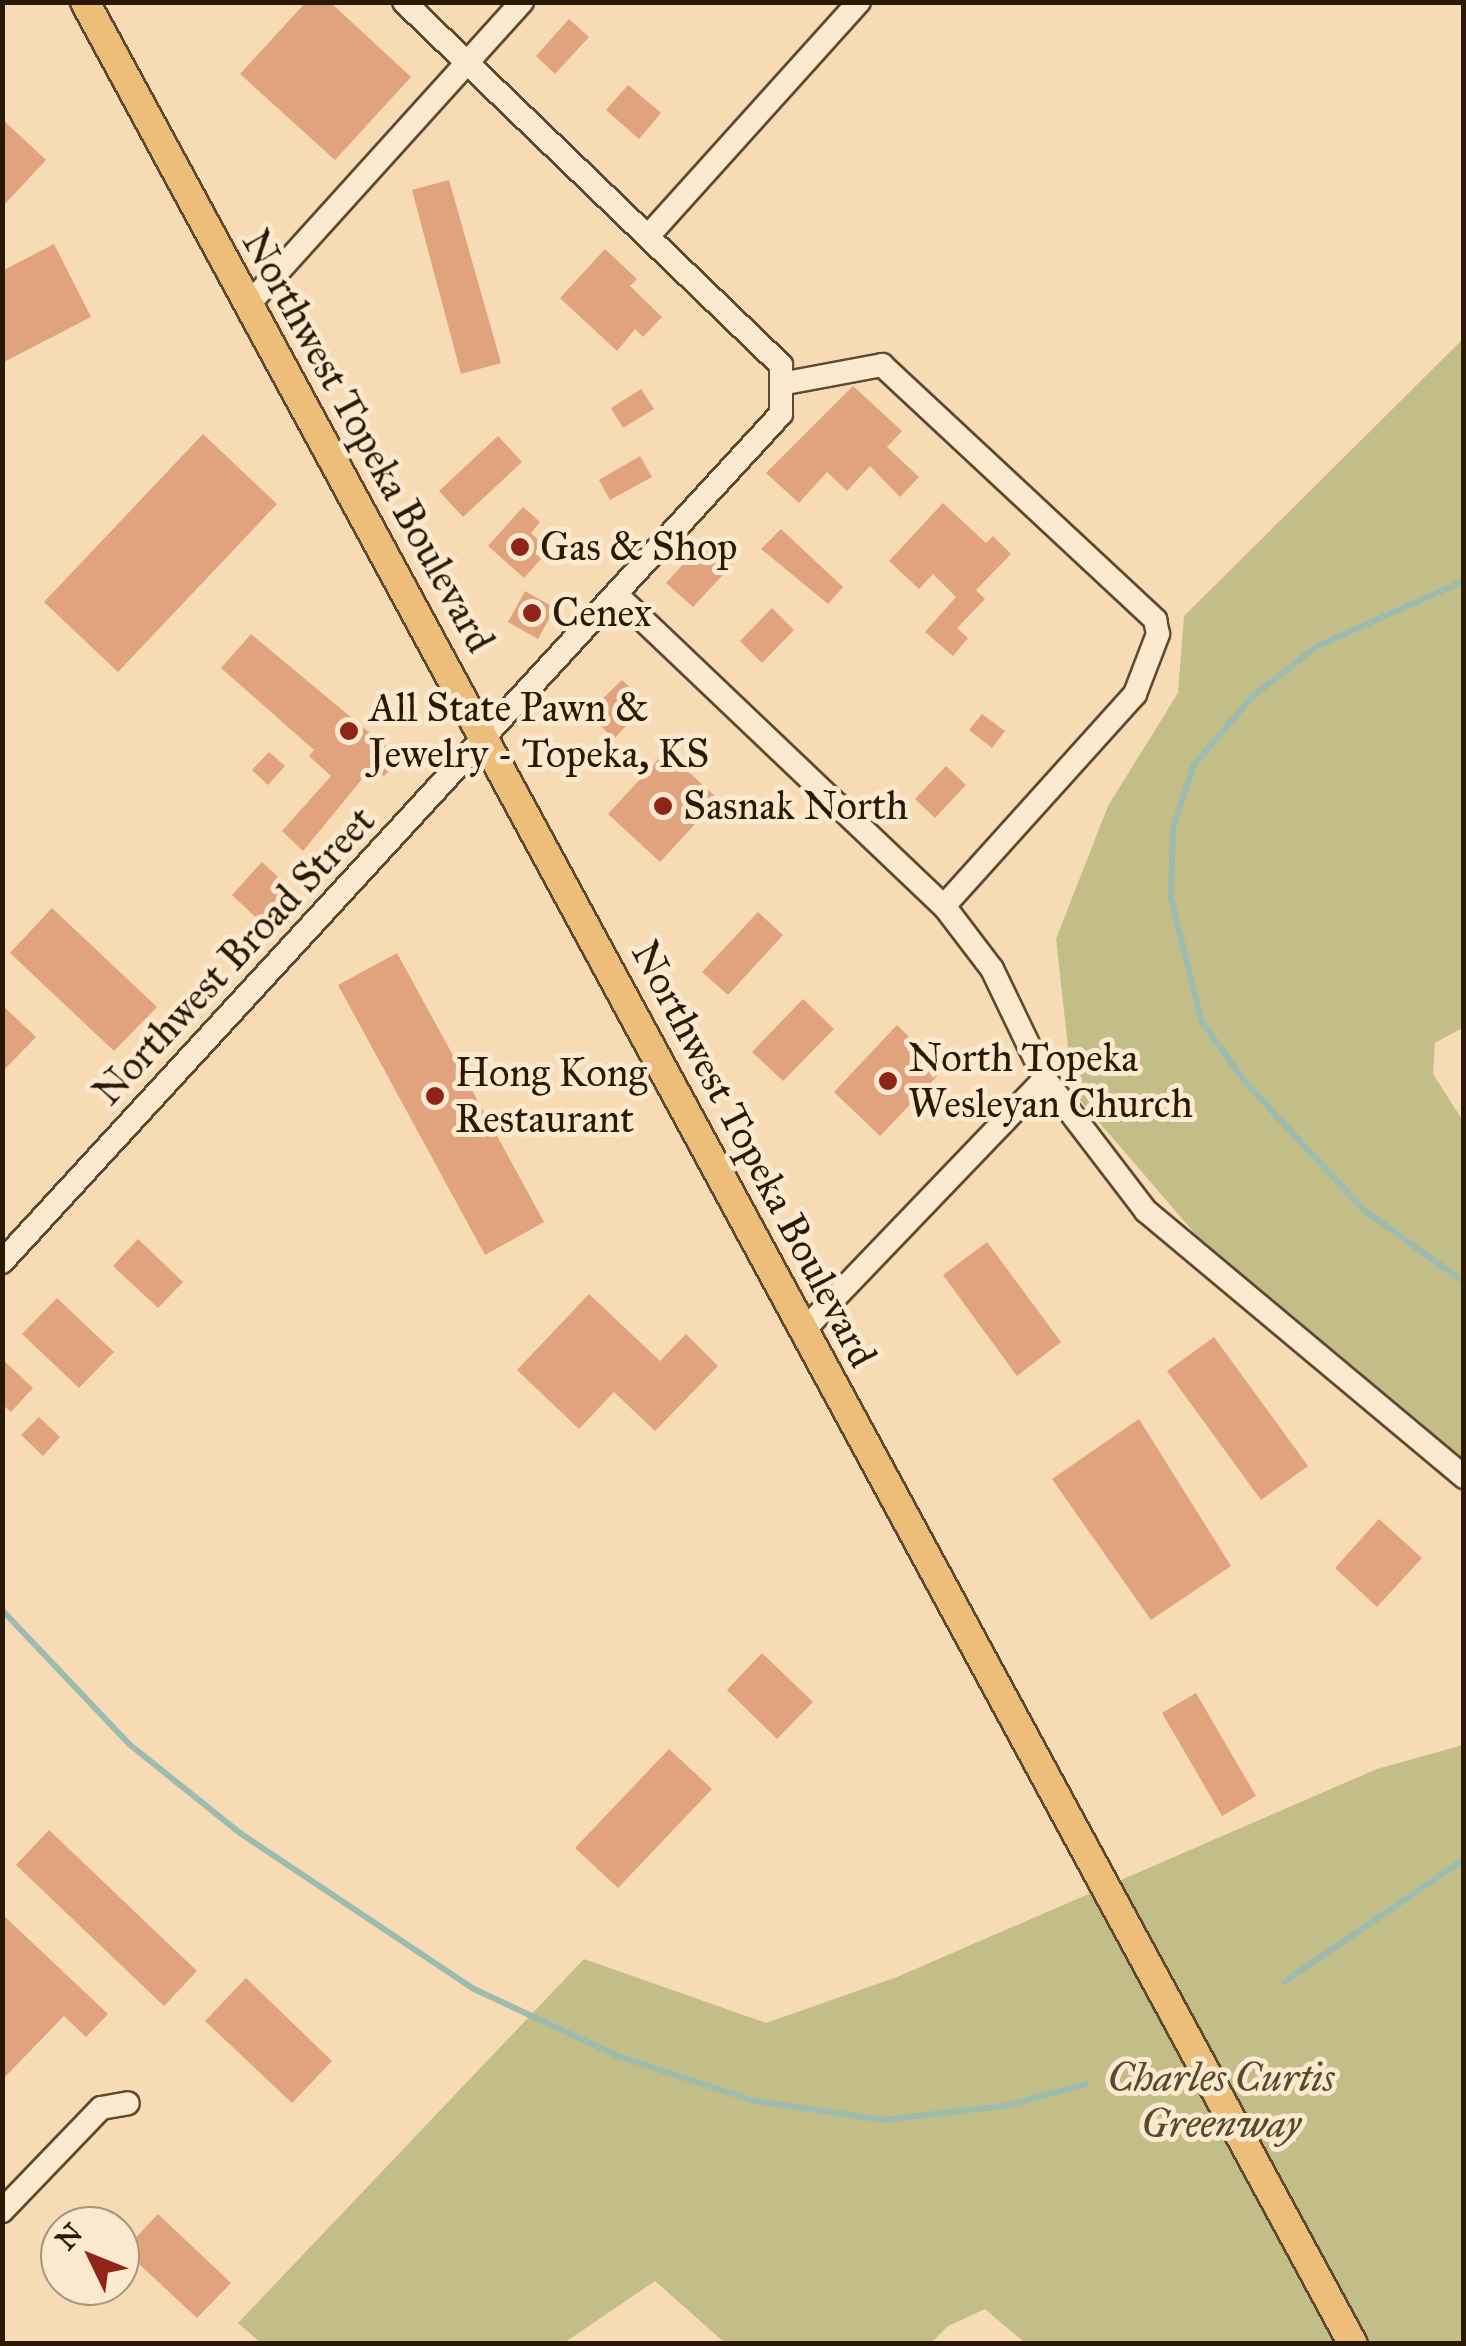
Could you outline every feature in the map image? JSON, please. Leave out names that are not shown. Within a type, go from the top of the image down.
[{"type":"main road","name":"Northwest Topeka Boulevard","points":[[85,2],[1353,2344]]},
{"type":"street","points":[[404,2],[650,234],[781,365],[786,383],[882,365],[1155,620],[1158,634],[1135,694],[944,906]]},
{"type":"street","points":[[249,304],[522,2]]},
{"type":"street","points":[[650,234],[858,2]]},
{"type":"street","name":"Northwest Broad Street","points":[[2,1262],[771,431],[786,383]]},
{"type":"street","points":[[618,596],[944,906],[992,969],[1045,1079],[1146,1211],[1464,1477]]},
{"type":"street","points":[[804,1330],[1045,1079]]},
{"type":"street","points":[[2,2211],[101,2108],[128,2102]]},
{"type":"green space","points":[[1463,339],[1464,1027],[1435,1043],[1433,1074],[1463,1121],[1463,1458],[1222,1265],[1073,1092],[1056,939],[1108,806],[1178,693],[1184,616]]},
{"type":"green space","name":"Charles Curtis Greenway","points":[[1463,1745],[1463,2343],[1025,2343],[985,2309],[948,2326],[931,2343],[725,2343],[655,2281],[564,2343],[261,2343],[238,2323],[584,1959],[766,2023],[897,1977],[1377,1769]]},
{"type":"building","points":[[306,2],[330,2],[411,77],[335,160],[240,74]]},
{"type":"building","points":[[569,19],[589,37],[555,74],[536,56]]},
{"type":"building","points":[[628,85],[661,113],[639,139],[606,110]]},
{"type":"building","points":[[2,119],[46,160],[2,207]]},
{"type":"building","points":[[449,180],[501,363],[461,374],[412,190]]},
{"type":"building","points":[[54,244],[91,317],[2,363],[2,271]]},
{"type":"building","points":[[605,249],[637,279],[630,286],[662,317],[643,337],[635,329],[617,351],[560,298]]},
{"type":"building","points":[[853,386],[902,431],[887,447],[919,477],[900,497],[870,466],[847,491],[827,472],[799,503],[766,473]]},
{"type":"building","points":[[641,389],[654,409],[623,428],[611,408]]},
{"type":"building","points":[[203,434],[277,504],[118,672],[44,602]]},
{"type":"building","points":[[498,436],[522,462],[463,517],[439,491]]},
{"type":"building","points":[[640,456],[652,477],[610,500],[599,480]]},
{"type":"building","points":[[943,503],[986,543],[993,536],[1011,554],[976,590],[985,599],[957,628],[968,638],[953,656],[925,632],[956,597],[933,574],[919,589],[889,561]]},
{"type":"building","points":[[523,507],[540,522],[531,533],[549,550],[524,578],[488,546]]},
{"type":"building","points":[[781,529],[843,587],[828,604],[761,549]]},
{"type":"building","points":[[706,539],[733,564],[693,607],[666,583]]},
{"type":"building","points":[[525,591],[555,608],[538,639],[508,622]]},
{"type":"building","points":[[772,608],[794,630],[762,663],[740,641]]},
{"type":"building","points":[[251,634],[389,749],[396,763],[384,776],[372,767],[303,851],[282,831],[331,776],[309,756],[314,750],[221,668]]},
{"type":"building","points":[[622,680],[647,703],[614,739],[588,713]]},
{"type":"building","points":[[982,714],[1005,731],[992,748],[969,730]]},
{"type":"building","name":"Sasnak North","points":[[666,751],[718,799],[660,862],[608,814]]},
{"type":"building","points":[[269,752],[285,766],[268,785],[252,770]]},
{"type":"building","points":[[946,766],[966,785],[935,818],[915,799]]},
{"type":"building","points":[[262,862],[292,890],[262,923],[232,895]]},
{"type":"building","points":[[52,908],[157,1007],[114,1051],[10,953]]},
{"type":"building","points":[[758,912],[783,935],[728,995],[702,972]]},
{"type":"building","points":[[397,953],[544,1222],[485,1255],[338,985]]},
{"type":"building","points":[[803,999],[834,1029],[783,1081],[752,1052]]},
{"type":"building","points":[[2,1005],[36,1037],[2,1072]]},
{"type":"building","name":"North Topeka Wesleyan Church","points":[[897,1025],[943,1070],[880,1136],[834,1092]]},
{"type":"building","points":[[138,1239],[183,1282],[158,1308],[113,1266]]},
{"type":"building","points":[[987,1242],[1061,1342],[1017,1376],[943,1275]]},
{"type":"building","points":[[589,1294],[660,1361],[686,1334],[718,1366],[655,1431],[614,1392],[579,1429],[517,1370]]},
{"type":"building","points":[[57,1298],[114,1352],[79,1388],[22,1334]]},
{"type":"building","points":[[1214,1337],[1308,1466],[1261,1500],[1167,1371]]},
{"type":"building","points":[[2,1359],[33,1388],[11,1412],[2,1404]]},
{"type":"building","points":[[39,1417],[60,1437],[43,1456],[21,1435]]},
{"type":"building","points":[[1139,1419],[1231,1566],[1151,1620],[1052,1479]]},
{"type":"building","points":[[1379,1519],[1422,1558],[1377,1607],[1335,1568]]},
{"type":"building","points":[[762,1653],[813,1702],[777,1739],[727,1690]]},
{"type":"building","points":[[1196,1693],[1256,1796],[1222,1816],[1162,1713]]},
{"type":"building","points":[[669,1749],[712,1789],[618,1888],[575,1848]]},
{"type":"building","points":[[49,1830],[197,1971],[164,2006],[16,1865]]},
{"type":"building","points":[[2,1914],[108,2014],[86,2037],[64,2016],[2,2080]]},
{"type":"building","points":[[246,1978],[332,2061],[292,2103],[205,2021]]},
{"type":"building","points":[[158,2214],[231,2283],[197,2318],[140,2265],[140,2233]]},
{"type":"waterway","points":[[1464,581],[1317,646],[1251,698],[1194,765],[1173,829],[1171,898],[1202,1022],[1246,1083],[1365,1211],[1464,1282]]},
{"type":"waterway","points":[[2,1610],[129,1744],[240,1833],[474,1989],[618,2056],[755,2101],[884,2120],[1004,2106],[1086,2084]]},
{"type":"waterway","points":[[1284,1982],[1464,1859]]},
{"type":"place","name":"Gas & Shop","points":[[520,547]]},
{"type":"place","name":"Cenex","points":[[532,613]]},
{"type":"place","name":"All State Pawn & Jewelry - Topeka, KS","points":[[349,731]]},
{"type":"place","name":"Sasnak North","points":[[663,806]]},
{"type":"place","name":"North Topeka Wesleyan Church","points":[[888,1081]]},
{"type":"place","name":"Hong Kong Restaurant","points":[[435,1096]]}]
